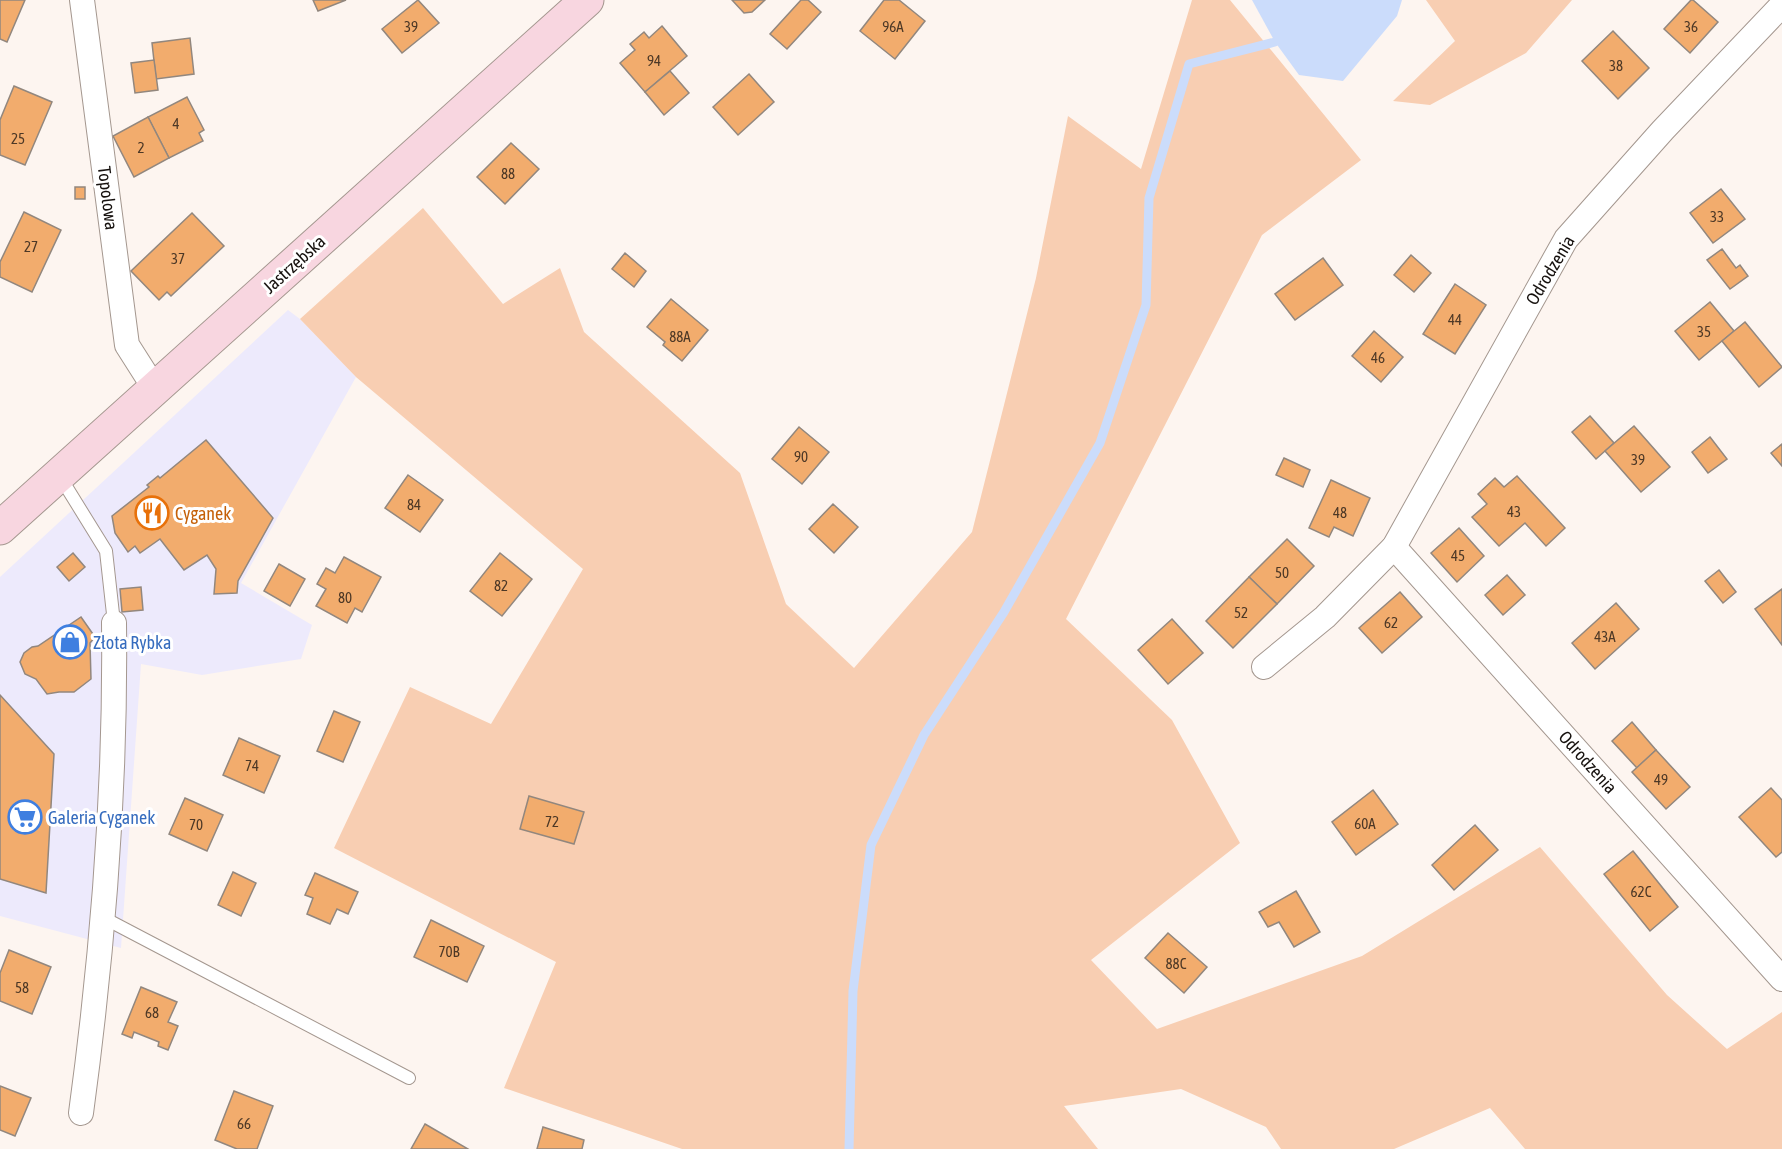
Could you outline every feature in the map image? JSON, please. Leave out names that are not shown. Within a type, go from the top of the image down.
[{"type":"main road","name":"Jastrzębska","points":[[0,528],[587,0]]},
{"type":"street","name":"Topolowa","points":[[82,0],[127,345],[155,389]]},
{"type":"street","name":"Odrodzenia","points":[[1264,667],[1325,617],[1394,547],[1566,239],[1663,130],[1782,5]]},
{"type":"street","name":"Odrodzenia","points":[[1394,547],[1782,979]]},
{"type":"street","points":[[81,1113],[93,1023],[110,829],[115,707],[114,623]]},
{"type":"lane","points":[[58,474],[106,551],[114,623]]},
{"type":"lane","points":[[102,917],[409,1078]]},
{"type":"shaded area","points":[[1192,0],[1230,0],[1361,160],[1262,235],[1066,619],[1172,720],[1240,843],[1091,960],[1157,1029],[1362,956],[1540,847],[1667,995],[1727,1049],[1782,1012],[1782,1149],[1525,1149],[1490,1108],[1394,1149],[1281,1149],[1266,1127],[1181,1089],[1064,1106],[1098,1149],[682,1149],[504,1088],[556,962],[334,848],[410,687],[491,724],[583,569],[356,377],[300,319],[423,208],[503,304],[560,268],[584,332],[740,473],[786,604],[854,668],[972,532],[1036,278],[1068,116],[1141,169]]},
{"type":"shaded area","points":[[1426,0],[1572,0],[1526,53],[1430,105],[1393,101],[1455,41]]},
{"type":"shaded area","points":[[288,310],[300,319],[356,377],[241,583],[312,625],[301,659],[202,675],[141,664],[121,948],[0,916],[0,577]]},
{"type":"water","points":[[1252,0],[1402,0],[1397,16],[1343,81],[1299,75],[1275,42]]},
{"type":"building","points":[[0,0],[25,0],[7,42],[0,39]]},
{"type":"building","points":[[313,0],[346,0],[318,11]]},
{"type":"building","points":[[418,0],[439,23],[402,53],[382,29]]},
{"type":"building","points":[[732,0],[765,0],[752,12],[744,13]]},
{"type":"building","points":[[801,0],[808,0],[821,12],[787,49],[770,34]]},
{"type":"building","points":[[884,0],[899,0],[925,21],[895,59],[860,31]]},
{"type":"building","points":[[1691,0],[1718,22],[1690,53],[1664,29]]},
{"type":"building","points":[[662,26],[687,56],[645,92],[620,63],[635,50],[630,44],[644,32],[649,38]]},
{"type":"building","points":[[1613,31],[1649,68],[1618,99],[1582,61]]},
{"type":"building","points":[[190,38],[194,74],[156,79],[152,43]]},
{"type":"building","points":[[154,60],[158,90],[135,93],[131,63]]},
{"type":"building","points":[[670,71],[689,93],[664,115],[645,92]]},
{"type":"building","points":[[749,74],[774,102],[738,135],[713,107]]},
{"type":"building","points":[[14,86],[52,102],[25,165],[0,155],[0,120]]},
{"type":"building","points":[[187,97],[204,130],[199,133],[203,141],[169,158],[148,117]]},
{"type":"building","points":[[148,117],[169,158],[134,177],[113,136]]},
{"type":"building","points":[[511,143],[539,169],[505,204],[477,177]]},
{"type":"building","points":[[75,187],[85,187],[85,199],[75,199]]},
{"type":"building","points":[[1721,189],[1745,219],[1713,243],[1690,213]]},
{"type":"building","points":[[24,212],[61,230],[32,292],[0,277],[0,262]]},
{"type":"building","points":[[192,213],[224,246],[171,296],[167,292],[159,300],[131,271]]},
{"type":"building","points":[[1722,249],[1736,268],[1740,265],[1748,276],[1730,289],[1707,260]]},
{"type":"building","points":[[625,253],[646,271],[634,287],[612,269]]},
{"type":"building","points":[[1411,255],[1431,273],[1414,292],[1394,275]]},
{"type":"building","points":[[1323,258],[1343,285],[1295,320],[1275,294]]},
{"type":"building","points":[[1455,284],[1486,305],[1455,354],[1423,334]]},
{"type":"building","points":[[671,299],[708,330],[682,361],[647,327]]},
{"type":"building","points":[[1710,302],[1734,331],[1699,360],[1675,331]]},
{"type":"building","points":[[1745,322],[1782,367],[1759,387],[1722,341]]},
{"type":"building","points":[[1374,331],[1403,357],[1381,382],[1352,356]]},
{"type":"building","points":[[1590,416],[1614,443],[1596,459],[1572,432]]},
{"type":"building","points":[[1634,426],[1670,467],[1641,492],[1605,451]]},
{"type":"building","points":[[799,427],[829,452],[802,484],[772,459]]},
{"type":"building","points":[[1710,437],[1727,459],[1708,473],[1692,452]]},
{"type":"building","points":[[206,440],[273,518],[238,581],[237,593],[214,594],[216,569],[207,555],[184,570],[160,539],[140,553],[135,546],[128,552],[115,533],[112,516],[149,487],[147,485],[158,476],[160,478]]},
{"type":"building","points":[[1782,444],[1782,466],[1771,453]]},
{"type":"building","points":[[1284,458],[1310,470],[1303,487],[1276,475]]},
{"type":"building","points":[[408,475],[443,500],[420,532],[385,508]]},
{"type":"building","points":[[1517,476],[1565,528],[1546,546],[1525,523],[1499,546],[1472,517],[1487,504],[1478,494],[1495,478],[1504,487]]},
{"type":"building","points":[[1331,480],[1370,498],[1353,536],[1334,527],[1329,537],[1309,528]]},
{"type":"building","points":[[833,504],[858,527],[834,553],[809,529]]},
{"type":"building","points":[[1459,528],[1484,556],[1457,582],[1431,553]]},
{"type":"building","points":[[1287,539],[1314,566],[1277,604],[1249,577]]},
{"type":"building","points":[[73,553],[85,567],[69,581],[57,567]]},
{"type":"building","points":[[500,553],[532,579],[502,616],[470,591]]},
{"type":"building","points":[[344,557],[381,577],[362,612],[355,608],[347,623],[316,606],[326,589],[317,584],[326,568],[335,573]]},
{"type":"building","points":[[279,564],[305,579],[290,606],[264,591]]},
{"type":"building","points":[[1719,570],[1736,592],[1723,603],[1705,581]]},
{"type":"building","points":[[1507,575],[1525,595],[1503,615],[1485,595]]},
{"type":"building","points":[[1249,577],[1277,604],[1233,648],[1206,621]]},
{"type":"building","points":[[141,587],[143,610],[122,612],[120,589]]},
{"type":"building","points":[[1782,589],[1782,645],[1755,609]]},
{"type":"building","points":[[1400,592],[1422,617],[1382,653],[1359,628]]},
{"type":"building","points":[[1616,603],[1639,629],[1595,669],[1572,643]]},
{"type":"building","points":[[81,617],[95,637],[90,643],[91,679],[74,692],[47,694],[36,679],[25,674],[20,662],[24,653],[32,647],[38,646]]},
{"type":"building","points":[[1172,619],[1203,653],[1168,684],[1138,650]]},
{"type":"building","name":"Galeria Cyganek","points":[[0,695],[54,754],[46,893],[0,879]]},
{"type":"building","points":[[334,711],[360,722],[343,762],[317,751]]},
{"type":"building","points":[[1632,722],[1656,750],[1637,768],[1612,741]]},
{"type":"building","points":[[239,738],[280,756],[264,793],[223,775]]},
{"type":"building","points":[[1656,750],[1690,787],[1666,809],[1632,772]]},
{"type":"building","points":[[1771,788],[1782,800],[1782,852],[1776,857],[1739,817]]},
{"type":"building","points":[[1373,790],[1398,824],[1356,855],[1332,822]]},
{"type":"building","points":[[529,796],[584,812],[574,844],[520,829]]},
{"type":"building","points":[[185,798],[223,815],[207,851],[169,834]]},
{"type":"building","points":[[1475,825],[1498,850],[1454,890],[1432,865]]},
{"type":"building","points":[[1633,851],[1678,907],[1650,931],[1604,874]]},
{"type":"building","points":[[233,872],[256,883],[241,916],[218,905]]},
{"type":"building","points":[[315,873],[358,892],[348,914],[337,909],[330,924],[307,914],[313,898],[305,895]]},
{"type":"building","points":[[1296,891],[1320,932],[1294,947],[1279,922],[1268,927],[1259,912]]},
{"type":"building","points":[[431,920],[484,946],[467,982],[414,957]]},
{"type":"building","points":[[1168,933],[1207,967],[1184,993],[1145,958]]},
{"type":"building","points":[[9,950],[51,967],[32,1014],[0,1001],[0,973]]},
{"type":"building","points":[[141,987],[177,1002],[168,1022],[178,1026],[168,1050],[158,1046],[159,1042],[134,1032],[132,1038],[122,1034]]},
{"type":"building","points":[[0,1086],[31,1098],[15,1136],[0,1130]]},
{"type":"building","points":[[234,1091],[273,1106],[257,1149],[237,1149],[215,1140]]},
{"type":"building","points":[[425,1124],[468,1149],[411,1149]]},
{"type":"building","points":[[543,1127],[584,1140],[582,1149],[537,1149]]},
{"type":"waterway","points":[[849,1149],[853,991],[871,845],[924,735],[1004,612],[1100,443],[1146,305],[1149,198],[1189,64],[1275,42]]},
{"type":"place","name":"Cyganek","points":[[152,513]]},
{"type":"place","name":"Złota Rybka","points":[[70,642]]},
{"type":"place","name":"Galeria Cyganek","points":[[25,817]]}]
